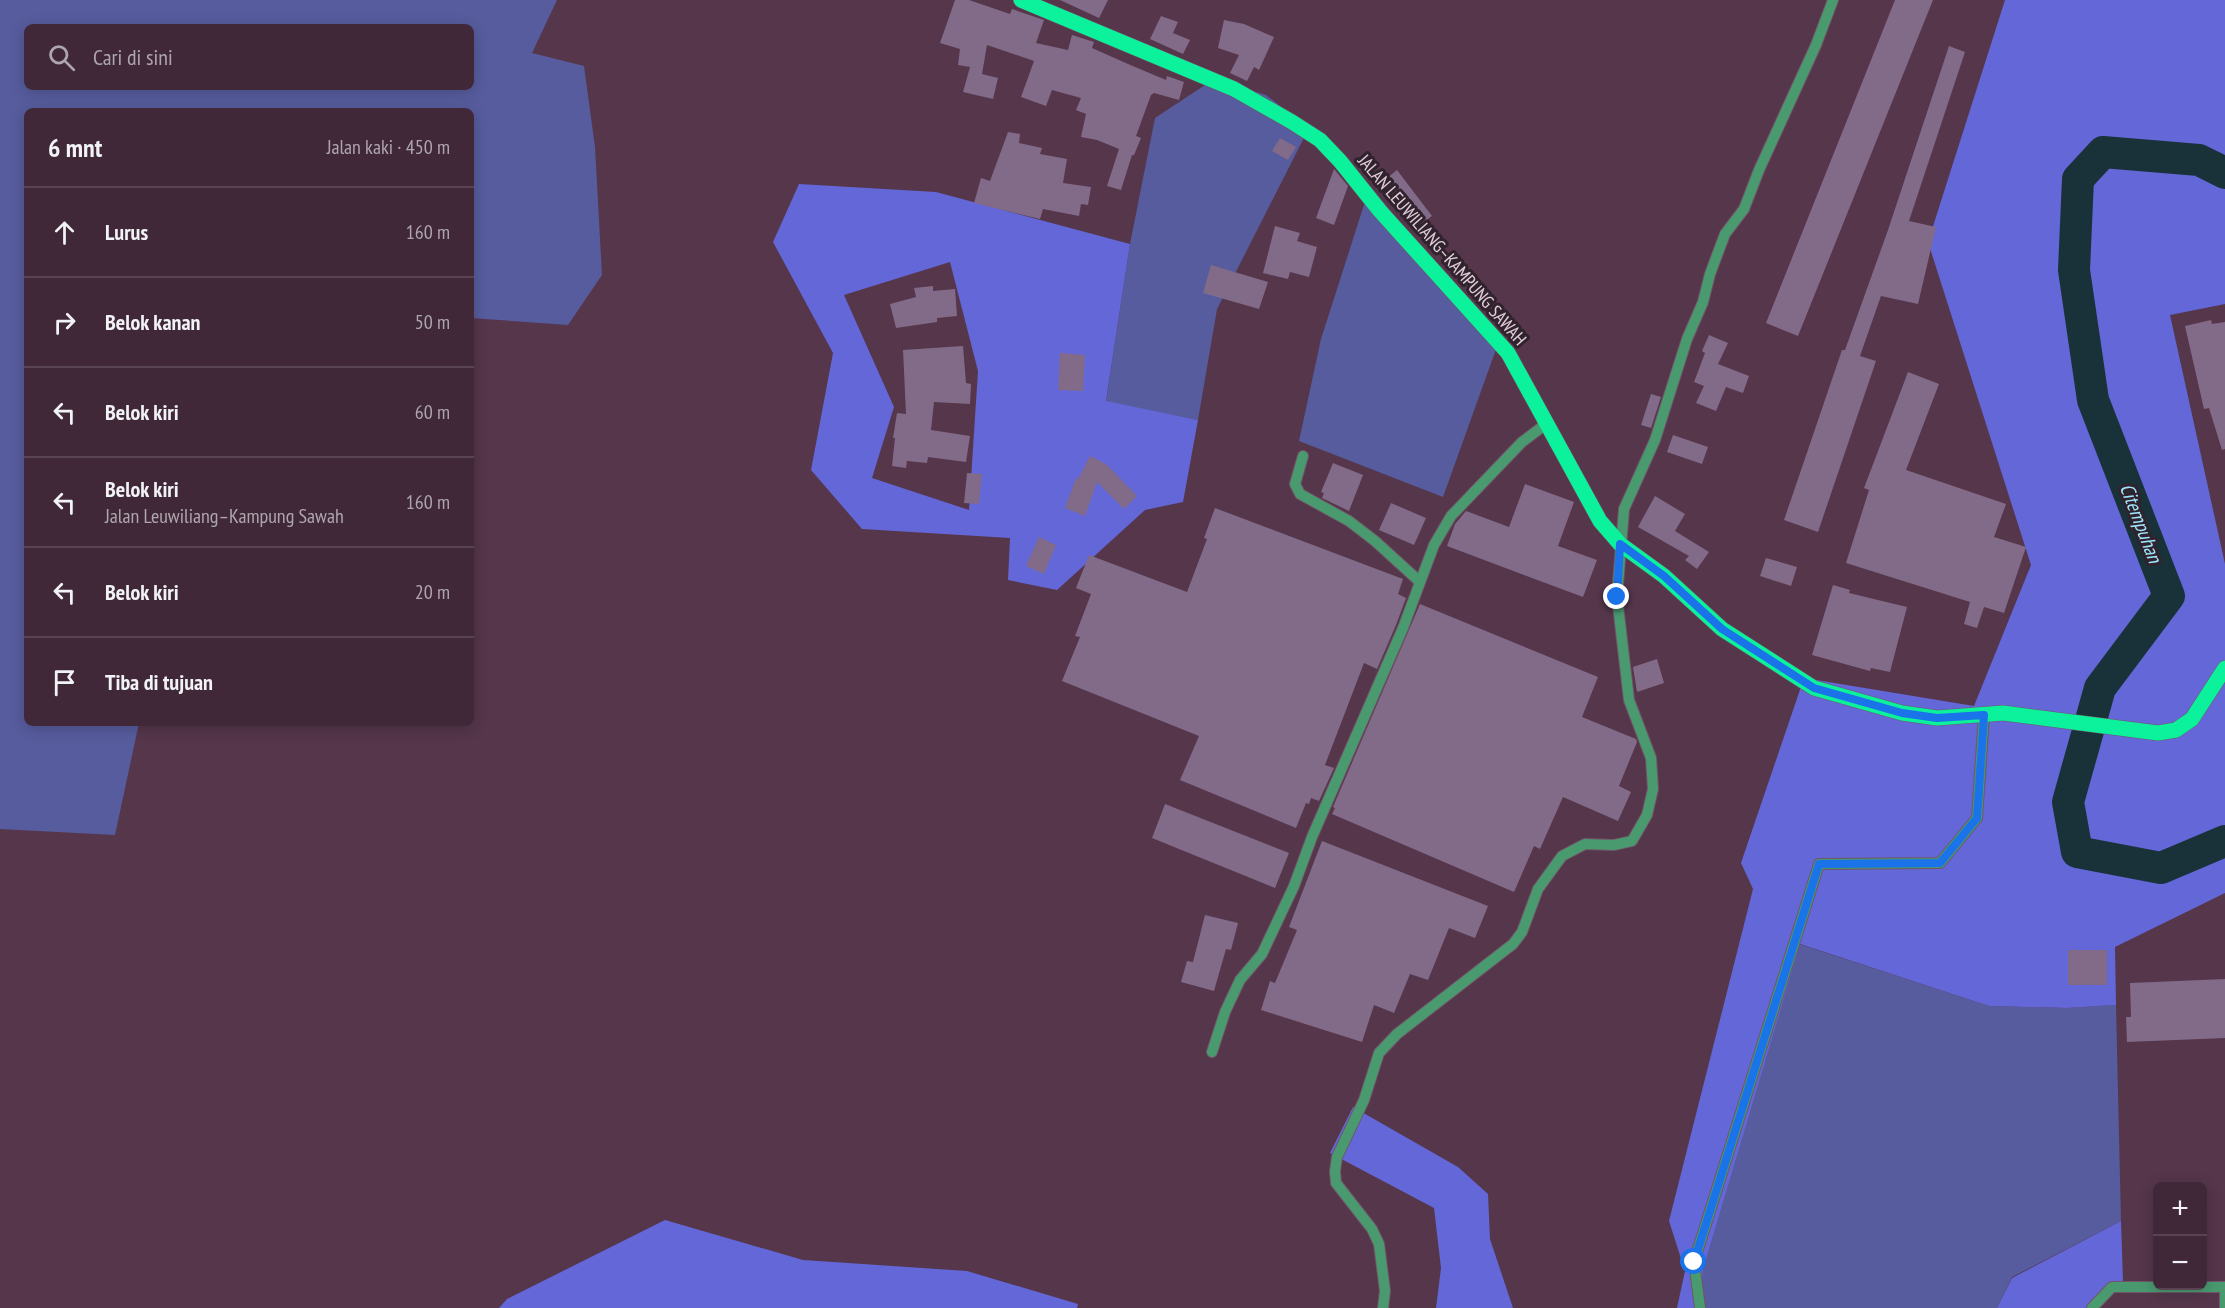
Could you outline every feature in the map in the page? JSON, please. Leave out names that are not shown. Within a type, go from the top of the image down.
[{"type":"main road","name":"JALAN LEUWILIANG–KAMPUNG SAWAH","points":[[1021,0],[1234,89],[1320,141],[1508,353],[1600,521],[1620,544],[1664,576],[1722,629],[1814,688],[1902,713],[1937,718],[2003,713],[2158,733],[2176,730],[2192,719],[2225,668]]},
{"type":"street","points":[[1383,1308],[1385,1291],[1379,1244],[1372,1229],[1336,1183],[1337,1157],[1364,1100],[1379,1053],[1397,1034],[1513,944],[1522,932],[1538,889],[1562,856],[1585,844],[1614,845],[1632,841],[1647,815],[1653,789],[1651,758],[1629,700],[1617,597],[1624,509],[1655,440],[1687,339],[1703,302],[1710,274],[1725,234],[1744,209],[1759,170],[1816,45],[1833,0]]},
{"type":"street","points":[[1212,1052],[1225,1012],[1240,980],[1262,954],[1294,886],[1312,837],[1403,628],[1434,545],[1451,516],[1522,442],[1546,424]]},
{"type":"street","points":[[1303,456],[1295,484],[1300,494],[1349,521],[1420,582]]},
{"type":"street","points":[[1700,1308],[1694,1262],[1819,864],[1940,863],[1977,818],[1984,715]]},
{"type":"street","points":[[2092,1308],[2112,1287],[2225,1287],[2224,1308]]},
{"type":"shaded area","points":[[0,0],[557,0],[532,53],[584,66],[595,147],[602,275],[568,325],[474,318],[474,108],[24,108],[24,726],[138,726],[115,835],[0,829]]},
{"type":"shaded area","points":[[2005,0],[2225,0],[2225,304],[2170,315],[2225,564],[2225,893],[2115,947],[2116,1005],[2067,1008],[1989,1006],[1800,944],[1703,1270],[1701,1308],[1677,1308],[1685,1271],[1669,1221],[1753,889],[1741,863],[1804,678],[1974,706],[2031,565],[1928,242]]},
{"type":"shaded area","points":[[1214,79],[1266,95],[1309,128],[1217,309],[1198,420],[1106,402],[1130,244],[1155,118]]},
{"type":"shaded area","points":[[799,184],[936,192],[1130,244],[1106,401],[1198,420],[1183,502],[1145,510],[1057,590],[1008,580],[1010,538],[862,529],[811,470],[833,353],[773,242]],"holes":[[[950,262],[978,371],[969,510],[872,478],[894,407],[844,295]]]},
{"type":"shaded area","points":[[1370,186],[1499,341],[1443,497],[1299,441],[1321,339]]},
{"type":"shaded area","points":[[1799,944],[1989,1006],[2067,1008],[2116,1005],[2121,1221],[2012,1277],[1997,1308],[1701,1308],[1703,1270]]},
{"type":"shaded area","points":[[1353,1107],[1458,1167],[1488,1194],[1490,1239],[1513,1308],[1436,1308],[1441,1268],[1434,1208],[1330,1153]]},
{"type":"shaded area","points":[[665,1220],[803,1260],[967,1271],[1078,1304],[1077,1308],[499,1308],[507,1299]]},
{"type":"shaded area","points":[[2121,1221],[2123,1282],[2088,1308],[1997,1308],[2012,1278]]},
{"type":"building","points":[[955,0],[969,0],[1010,14],[1012,9],[1044,20],[1036,43],[1068,50],[1072,35],[1094,42],[1092,48],[1166,80],[1167,76],[1184,82],[1179,100],[1154,93],[1151,95],[1136,136],[1141,138],[1132,155],[1121,190],[1107,186],[1119,149],[1097,140],[1081,137],[1086,114],[1076,110],[1081,98],[1052,90],[1046,106],[1021,97],[1034,61],[987,45],[982,74],[998,78],[993,99],[963,92],[970,67],[958,65],[960,49],[940,43]]},
{"type":"building","points":[[1060,0],[1108,0],[1099,18]]},
{"type":"building","points":[[1895,0],[1933,0],[1798,336],[1766,323]]},
{"type":"building","points":[[1161,16],[1178,22],[1173,33],[1190,40],[1183,54],[1150,39]]},
{"type":"building","points":[[1224,20],[1244,24],[1274,37],[1259,70],[1254,67],[1247,81],[1230,73],[1239,55],[1218,48]]},
{"type":"building","points":[[1949,46],[1965,52],[1909,221],[1936,227],[1918,304],[1881,296],[1860,356],[1876,361],[1818,532],[1784,520],[1842,350],[1845,350],[1888,230]]},
{"type":"building","points":[[1008,132],[1020,134],[1019,143],[1042,148],[1040,154],[1067,159],[1063,183],[1091,187],[1088,205],[1081,204],[1079,216],[1043,209],[1040,219],[974,203],[981,178],[990,181]]},
{"type":"building","points":[[1280,138],[1296,147],[1288,160],[1272,151]]},
{"type":"building","points":[[1334,169],[1348,186],[1334,225],[1316,218]]},
{"type":"building","points":[[1397,170],[1432,216],[1421,224],[1400,196],[1396,200],[1381,183]]},
{"type":"building","points":[[1275,226],[1300,233],[1297,241],[1317,247],[1309,277],[1290,272],[1288,279],[1263,273]]},
{"type":"building","points":[[1211,265],[1268,282],[1259,309],[1203,293]]},
{"type":"building","points":[[933,286],[933,291],[955,289],[957,316],[937,318],[937,322],[896,328],[890,304],[916,297],[914,288]]},
{"type":"building","points":[[2211,320],[2212,324],[2225,322],[2225,449],[2222,450],[2209,408],[2204,409],[2185,326]]},
{"type":"building","points":[[1709,335],[1728,343],[1718,364],[1749,376],[1743,393],[1726,387],[1716,411],[1696,403],[1704,386],[1694,382],[1705,353],[1702,351]]},
{"type":"building","points":[[963,346],[966,383],[971,384],[970,404],[934,402],[931,430],[970,436],[966,462],[928,457],[927,463],[907,461],[906,468],[892,466],[897,413],[906,414],[903,350]]},
{"type":"building","points":[[1060,353],[1085,355],[1083,391],[1058,390]]},
{"type":"building","points":[[1908,372],[1939,384],[1906,470],[2006,504],[1994,537],[2026,547],[2004,613],[1984,607],[1977,628],[1964,624],[1970,602],[1846,563],[1869,490],[1864,488]]},
{"type":"building","points":[[1651,394],[1661,397],[1651,428],[1641,425]]},
{"type":"building","points":[[1673,435],[1708,447],[1702,464],[1667,452]]},
{"type":"building","points":[[1090,456],[1106,464],[1137,496],[1124,509],[1097,482],[1085,516],[1065,508],[1076,478],[1078,479]]},
{"type":"building","points":[[1333,463],[1363,475],[1349,511],[1322,498],[1324,493],[1321,492]]},
{"type":"building","points":[[967,473],[982,474],[979,504],[964,503]]},
{"type":"building","points":[[1525,484],[1574,502],[1558,546],[1597,560],[1583,597],[1447,546],[1455,524],[1466,511],[1509,527]]},
{"type":"building","points":[[1655,496],[1685,514],[1675,531],[1709,552],[1697,569],[1685,560],[1689,556],[1638,527]]},
{"type":"building","points":[[1391,503],[1426,518],[1414,545],[1379,530]]},
{"type":"building","points":[[1215,508],[1403,579],[1398,594],[1406,598],[1396,625],[1377,669],[1364,663],[1325,765],[1334,768],[1319,801],[1311,798],[1309,804],[1306,803],[1296,828],[1180,780],[1199,736],[1062,681],[1080,637],[1075,636],[1091,594],[1076,588],[1089,555],[1187,592],[1207,539],[1204,538]]},
{"type":"building","points":[[1039,537],[1056,545],[1044,574],[1026,566]]},
{"type":"building","points":[[1766,558],[1797,567],[1791,586],[1760,576]]},
{"type":"building","points":[[1833,585],[1850,590],[1849,593],[1907,607],[1890,672],[1871,668],[1870,671],[1812,655]]},
{"type":"building","points":[[1420,604],[1598,677],[1582,717],[1636,739],[1637,742],[1619,786],[1631,792],[1618,821],[1563,797],[1540,849],[1534,846],[1514,892],[1332,814]]},
{"type":"building","points":[[1657,659],[1664,683],[1637,692],[1633,667]]},
{"type":"building","points":[[1165,804],[1289,853],[1275,888],[1152,838]]},
{"type":"building","points":[[1322,841],[1488,906],[1475,938],[1449,928],[1428,980],[1410,974],[1394,1013],[1374,1005],[1362,1042],[1261,1010],[1270,981],[1275,983],[1297,930],[1289,927]]},
{"type":"building","points":[[1205,915],[1238,923],[1231,950],[1226,949],[1214,991],[1181,982],[1187,961],[1193,962]]},
{"type":"building","points":[[2068,950],[2107,950],[2107,985],[2068,985]]},
{"type":"building","points":[[2225,979],[2225,1038],[2127,1042],[2126,1017],[2131,1017],[2130,983]]},
{"type":"waterway","name":"Citempuhan","points":[[2225,173],[2199,160],[2103,152],[2078,179],[2074,270],[2093,400],[2169,596],[2100,688],[2068,802],[2077,852],[2161,868],[2225,841]]},
{"type":"route","points":[[1617,597],[1620,544],[1664,576],[1722,629],[1814,688],[1902,713],[1937,718],[1984,715],[1977,818],[1940,863],[1819,864],[1694,1262]]}]
